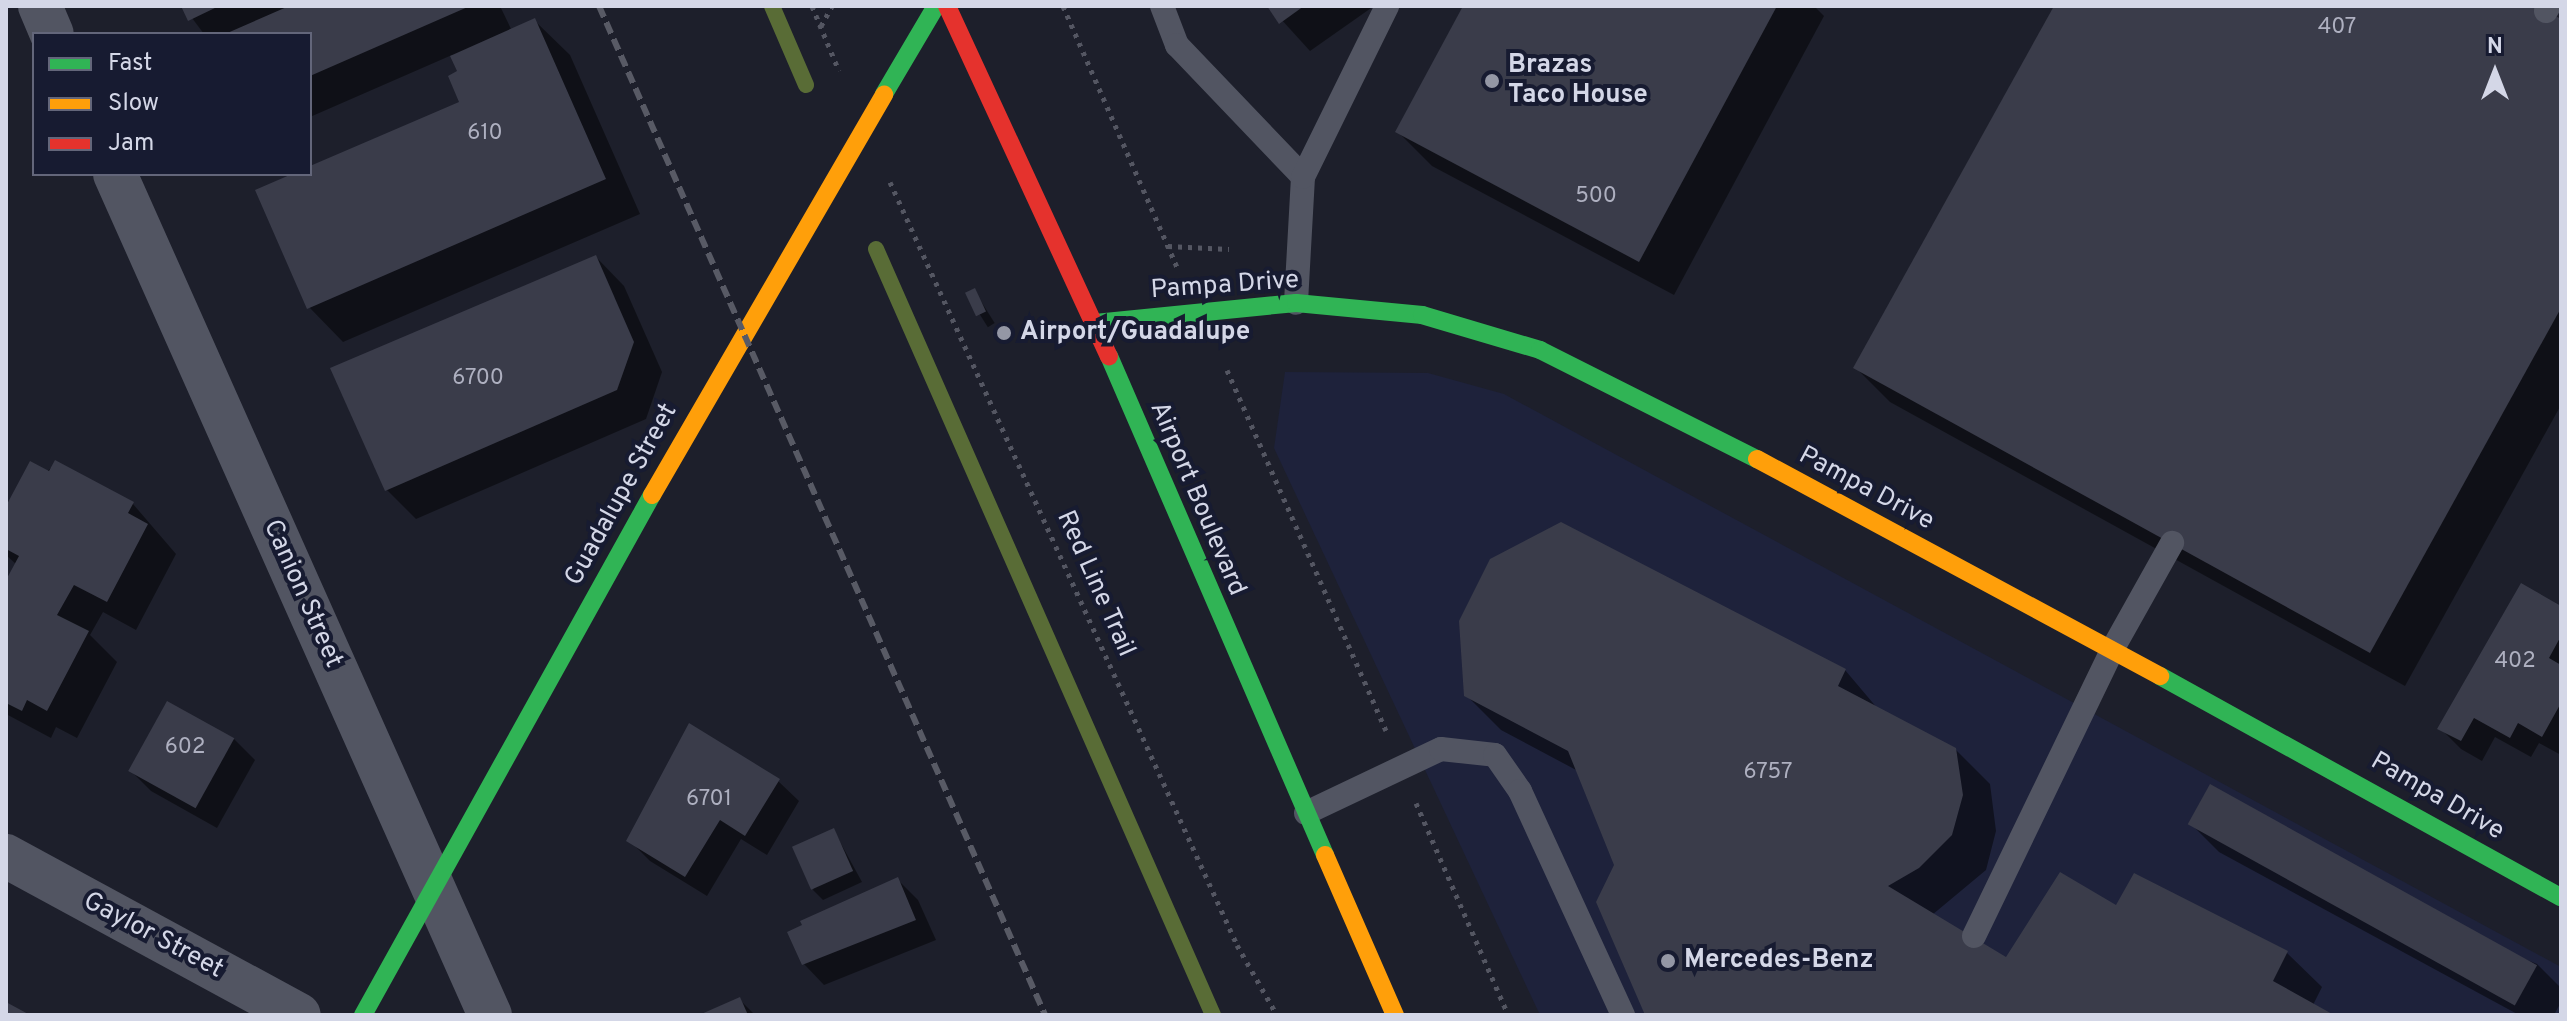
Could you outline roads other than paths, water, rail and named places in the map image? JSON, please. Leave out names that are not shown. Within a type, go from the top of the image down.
[{"type":"street","points":[[40,6],[51,32]]},
{"type":"street","name":"Guadalupe Street","points":[[363,1015],[743,332],[936,6]]},
{"type":"street","name":"Airport Boulevard","points":[[947,6],[1095,323],[1395,1015]]},
{"type":"street","name":"Canion Street","points":[[116,176],[490,1015]]},
{"type":"street","name":"Pampa Drive","points":[[1095,323],[1296,303],[1422,315],[1540,350],[1628,390],[2112,650],[2561,897]]},
{"type":"street","name":"Gaylor Street","points":[[6,856],[299,1015]]},
{"type":"lane","points":[[1162,6],[1177,45],[1303,177]]},
{"type":"lane","points":[[1296,303],[1303,177],[1387,6]]},
{"type":"lane","points":[[1974,936],[2112,650],[2172,543]]},
{"type":"lane","points":[[1306,813],[1441,749],[1495,755],[1520,791],[1623,1015]]},
{"type":"waterway","points":[[772,6],[806,85]]},
{"type":"waterway","points":[[876,249],[1213,1015]]},
{"type":"railway","points":[[599,6],[1045,1015]]},
{"type":"place","name":"Brazas Taco House","points":[[1492,81]]},
{"type":"place","name":"Airport/Guadalupe","points":[[1004,333]]},
{"type":"place","name":"Mercedes-Benz","points":[[1668,961]]}]
